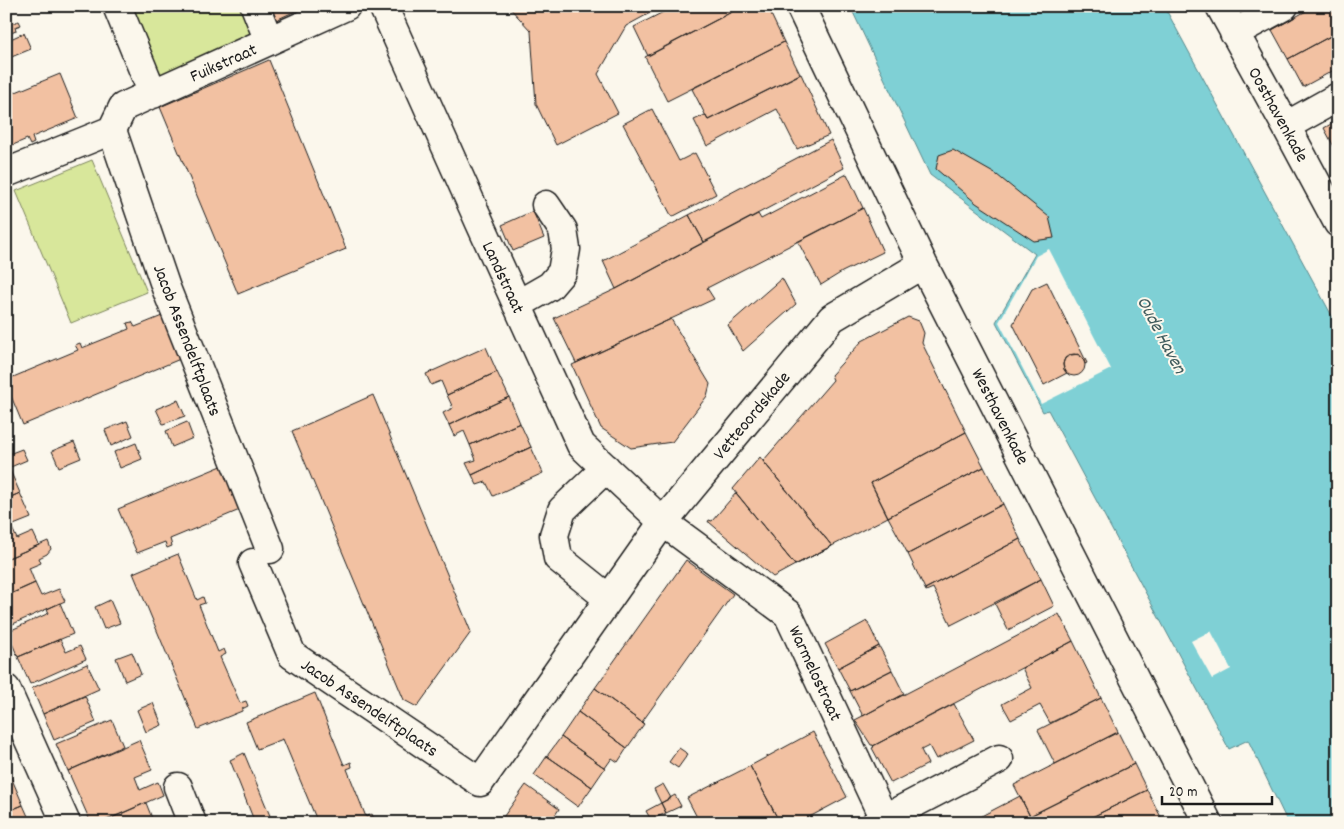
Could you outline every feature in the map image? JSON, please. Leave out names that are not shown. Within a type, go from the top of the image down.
[{"type":"street","points":[[117,6],[153,94]]},
{"type":"street","points":[[255,6],[269,41]]},
{"type":"street","name":"Fuikstraat","points":[[112,130],[123,107],[346,6]]},
{"type":"street","name":"Landstraat","points":[[383,6],[581,445],[664,522]]},
{"type":"street","name":"Westhavenkade","points":[[800,6],[923,264],[1208,823]]},
{"type":"street","name":"Oosthavenkade","points":[[1220,6],[1338,223]]},
{"type":"street","points":[[1234,33],[1284,6]]},
{"type":"street","points":[[1286,126],[1338,98]]},
{"type":"street","points":[[6,174],[112,130]]},
{"type":"street","name":"Jacob Assendelftplaats","points":[[112,130],[261,556],[292,655],[480,782]]},
{"type":"street","points":[[517,305],[550,286],[562,272],[566,249],[563,230],[546,205]]},
{"type":"street","name":"Vetteoordskade","points":[[480,782],[664,522],[832,318],[923,264]]},
{"type":"street","points":[[606,468],[562,510],[554,535],[558,558],[609,599]]},
{"type":"street","name":"Warmelostraat","points":[[664,522],[788,614],[880,821]]},
{"type":"street","points":[[6,689],[66,823]]},
{"type":"street","points":[[880,821],[1000,759]]},
{"type":"street","points":[[178,787],[192,823]]},
{"type":"green space","points":[[131,6],[243,6],[254,33],[159,75]]},
{"type":"green space","points":[[92,160],[147,292],[71,323],[16,191]]},
{"type":"water","name":"Oude Haven","points":[[850,6],[1164,6],[1338,327],[1338,823],[1288,823],[1248,740],[1229,749],[1048,410],[1043,412],[996,322],[1035,254],[930,175]]},
{"type":"pier","points":[[1049,249],[1111,369],[1041,404],[999,322],[1036,256]]},
{"type":"pier","points":[[1211,631],[1231,669],[1212,679],[1191,641]]},
{"type":"building","points":[[267,6],[306,6],[274,21]]},
{"type":"building","points":[[508,6],[663,6],[626,26],[598,74],[618,113],[556,145],[536,104],[531,31]]},
{"type":"building","points":[[675,6],[743,6],[648,56],[634,27]]},
{"type":"building","points":[[743,6],[767,6],[784,42],[667,101],[645,57]]},
{"type":"building","points":[[1315,6],[1338,6],[1338,32],[1288,59],[1272,30]]},
{"type":"building","points":[[6,7],[13,23],[19,21],[21,25],[15,27],[16,31],[6,35]]},
{"type":"building","points":[[1338,32],[1338,68],[1303,87],[1288,59]]},
{"type":"building","points":[[24,33],[31,49],[9,58],[6,50],[6,41]]},
{"type":"building","points":[[784,42],[800,74],[708,120],[692,89]]},
{"type":"building","points":[[269,60],[346,249],[238,294],[160,107]]},
{"type":"building","points":[[60,74],[78,118],[32,137],[34,143],[30,145],[27,139],[6,148],[6,96]]},
{"type":"building","points":[[801,74],[829,135],[797,149],[777,109],[707,146],[694,120],[705,115],[708,120]]},
{"type":"building","points":[[652,109],[679,161],[695,153],[716,194],[672,217],[623,124]]},
{"type":"building","points":[[1338,120],[1338,154],[1324,128]]},
{"type":"building","points":[[831,140],[844,168],[704,242],[689,215]]},
{"type":"building","points":[[953,150],[997,175],[1049,217],[1054,238],[1034,241],[976,203],[936,169],[939,155]]},
{"type":"building","points":[[847,174],[863,208],[707,288],[714,299],[576,363],[554,318],[616,289],[758,214],[761,219]]},
{"type":"building","points":[[863,208],[883,252],[842,272],[821,285],[798,242]]},
{"type":"building","points":[[533,211],[544,238],[513,251],[502,225]]},
{"type":"building","points":[[689,215],[704,242],[616,289],[603,261]]},
{"type":"building","points":[[782,278],[796,304],[743,351],[728,325]]},
{"type":"building","points":[[1047,282],[1087,363],[1085,364],[1079,354],[1065,358],[1063,364],[1067,373],[1044,385],[1013,324],[1032,289]]},
{"type":"building","points":[[162,316],[180,359],[23,425],[6,380],[78,350],[75,345],[80,343],[82,348],[129,329],[127,323],[132,322],[135,327]]},
{"type":"building","points":[[908,317],[919,321],[924,333],[922,343],[966,432],[871,483],[888,517],[832,546],[763,461],[833,380],[831,375],[862,341]]},
{"type":"building","points":[[671,319],[710,384],[707,396],[672,442],[631,448],[601,428],[572,365]]},
{"type":"building","points":[[486,347],[497,372],[447,395],[441,381],[431,385],[426,374]]},
{"type":"building","points":[[1074,354],[1082,357],[1085,365],[1082,373],[1074,376],[1066,373],[1063,365],[1066,357]]},
{"type":"building","points":[[497,372],[509,397],[449,425],[443,413],[453,408],[447,395]]},
{"type":"building","points":[[373,395],[471,632],[417,707],[404,700],[292,431]]},
{"type":"building","points":[[509,397],[520,423],[470,445],[464,431],[454,436],[449,425]]},
{"type":"building","points":[[178,400],[185,416],[163,424],[156,409]]},
{"type":"building","points":[[127,421],[133,436],[111,446],[105,430]]},
{"type":"building","points":[[187,422],[193,438],[172,447],[166,431]]},
{"type":"building","points":[[520,423],[531,447],[472,475],[466,463],[476,460],[470,445]]},
{"type":"building","points":[[966,432],[984,467],[888,517],[871,483]]},
{"type":"building","points":[[74,442],[81,458],[59,467],[52,451]]},
{"type":"building","points":[[136,443],[142,459],[120,468],[114,452]]},
{"type":"building","points":[[531,447],[543,473],[493,496],[486,482],[477,485],[472,475]]},
{"type":"building","points":[[22,449],[27,460],[6,469],[6,455]]},
{"type":"building","points":[[760,457],[832,546],[795,565],[733,489]]},
{"type":"building","points":[[224,465],[242,509],[170,539],[172,546],[167,548],[165,542],[137,553],[118,509]]},
{"type":"building","points":[[984,467],[1003,504],[908,554],[888,517]]},
{"type":"building","points":[[9,468],[20,493],[6,499],[6,469]]},
{"type":"building","points":[[20,493],[31,518],[6,528],[6,499]]},
{"type":"building","points":[[736,493],[795,565],[773,577],[708,522],[709,520],[712,521]]},
{"type":"building","points":[[1003,504],[1020,539],[925,589],[908,554]]},
{"type":"building","points":[[11,526],[17,539],[33,532],[39,545],[6,559],[6,528]]},
{"type":"building","points":[[1020,539],[1041,579],[951,625],[933,588],[926,591],[925,589]]},
{"type":"building","points":[[48,541],[51,549],[47,554],[39,558],[41,563],[29,568],[35,583],[6,596],[6,559]]},
{"type":"building","points":[[178,554],[197,600],[203,597],[205,603],[199,605],[218,652],[224,649],[226,654],[220,657],[240,703],[246,701],[248,706],[242,709],[242,711],[198,729],[133,573]]},
{"type":"building","points":[[686,560],[733,594],[642,722],[644,724],[595,688]]},
{"type":"building","points":[[1041,579],[1054,606],[1008,630],[995,604]]},
{"type":"building","points":[[35,583],[41,596],[59,589],[65,601],[6,627],[6,596]]},
{"type":"building","points":[[110,600],[120,623],[104,629],[95,607]]},
{"type":"building","points":[[60,603],[73,634],[18,657],[7,632],[49,613],[47,609]]},
{"type":"building","points":[[1059,614],[1073,641],[873,746],[855,720],[934,680]]},
{"type":"building","points":[[867,621],[879,646],[838,668],[825,644]]},
{"type":"building","points":[[60,639],[66,652],[80,646],[86,659],[30,684],[18,657]]},
{"type":"building","points":[[1073,641],[1101,698],[1050,723],[1040,705],[1011,720],[1002,704],[1032,688],[1022,668]]},
{"type":"building","points":[[879,646],[892,670],[850,691],[838,668]]},
{"type":"building","points":[[132,652],[141,674],[125,681],[116,658]]},
{"type":"building","points":[[87,664],[99,689],[43,714],[32,688]]},
{"type":"building","points":[[892,670],[904,694],[863,716],[850,691]]},
{"type":"building","points":[[595,688],[644,724],[627,748],[578,712]]},
{"type":"building","points":[[315,693],[344,765],[351,762],[352,767],[347,769],[366,817],[372,814],[374,819],[368,821],[368,823],[318,823],[283,739],[257,749],[246,722]]},
{"type":"building","points":[[85,696],[96,722],[54,740],[43,714]]},
{"type":"building","points":[[1101,698],[1118,732],[1055,764],[1038,730]]},
{"type":"building","points":[[153,703],[162,725],[146,732],[137,710]]},
{"type":"building","points":[[954,704],[974,740],[936,759],[929,746],[921,750],[928,764],[891,783],[872,748],[873,746]]},
{"type":"building","points":[[578,712],[627,748],[618,762],[612,758],[605,768],[561,737]]},
{"type":"building","points":[[112,720],[123,746],[68,771],[56,744]]},
{"type":"building","points":[[813,732],[847,797],[798,823],[780,823],[750,766]]},
{"type":"building","points":[[1118,732],[1134,764],[1030,816],[1014,785]]},
{"type":"building","points":[[561,737],[605,768],[592,787],[547,756]]},
{"type":"building","points":[[139,740],[152,770],[135,777],[140,790],[158,782],[163,795],[100,823],[91,823],[68,771]]},
{"type":"building","points":[[679,748],[688,754],[678,768],[669,762]]},
{"type":"building","points":[[244,753],[273,823],[255,823],[230,760]]},
{"type":"building","points":[[547,756],[592,787],[578,807],[534,775]]},
{"type":"building","points":[[1134,764],[1147,790],[1080,823],[1033,823],[1030,816]]},
{"type":"building","points":[[6,766],[11,777],[6,779]]},
{"type":"building","points":[[750,766],[780,823],[700,823],[687,798]]},
{"type":"building","points":[[11,777],[23,805],[6,812],[6,779]]},
{"type":"building","points":[[663,784],[671,798],[661,803],[654,789]]},
{"type":"building","points":[[526,785],[559,809],[550,823],[499,823]]},
{"type":"building","points":[[1147,790],[1164,823],[1080,823]]},
{"type":"building","points":[[675,795],[681,806],[666,813],[661,803]]},
{"type":"building","points":[[1020,796],[1033,823],[968,823]]},
{"type":"building","points":[[146,803],[154,823],[100,823]]},
{"type":"building","points":[[661,803],[666,813],[651,820],[646,811]]},
{"type":"building","points":[[23,805],[31,823],[6,823],[6,812]]}]
